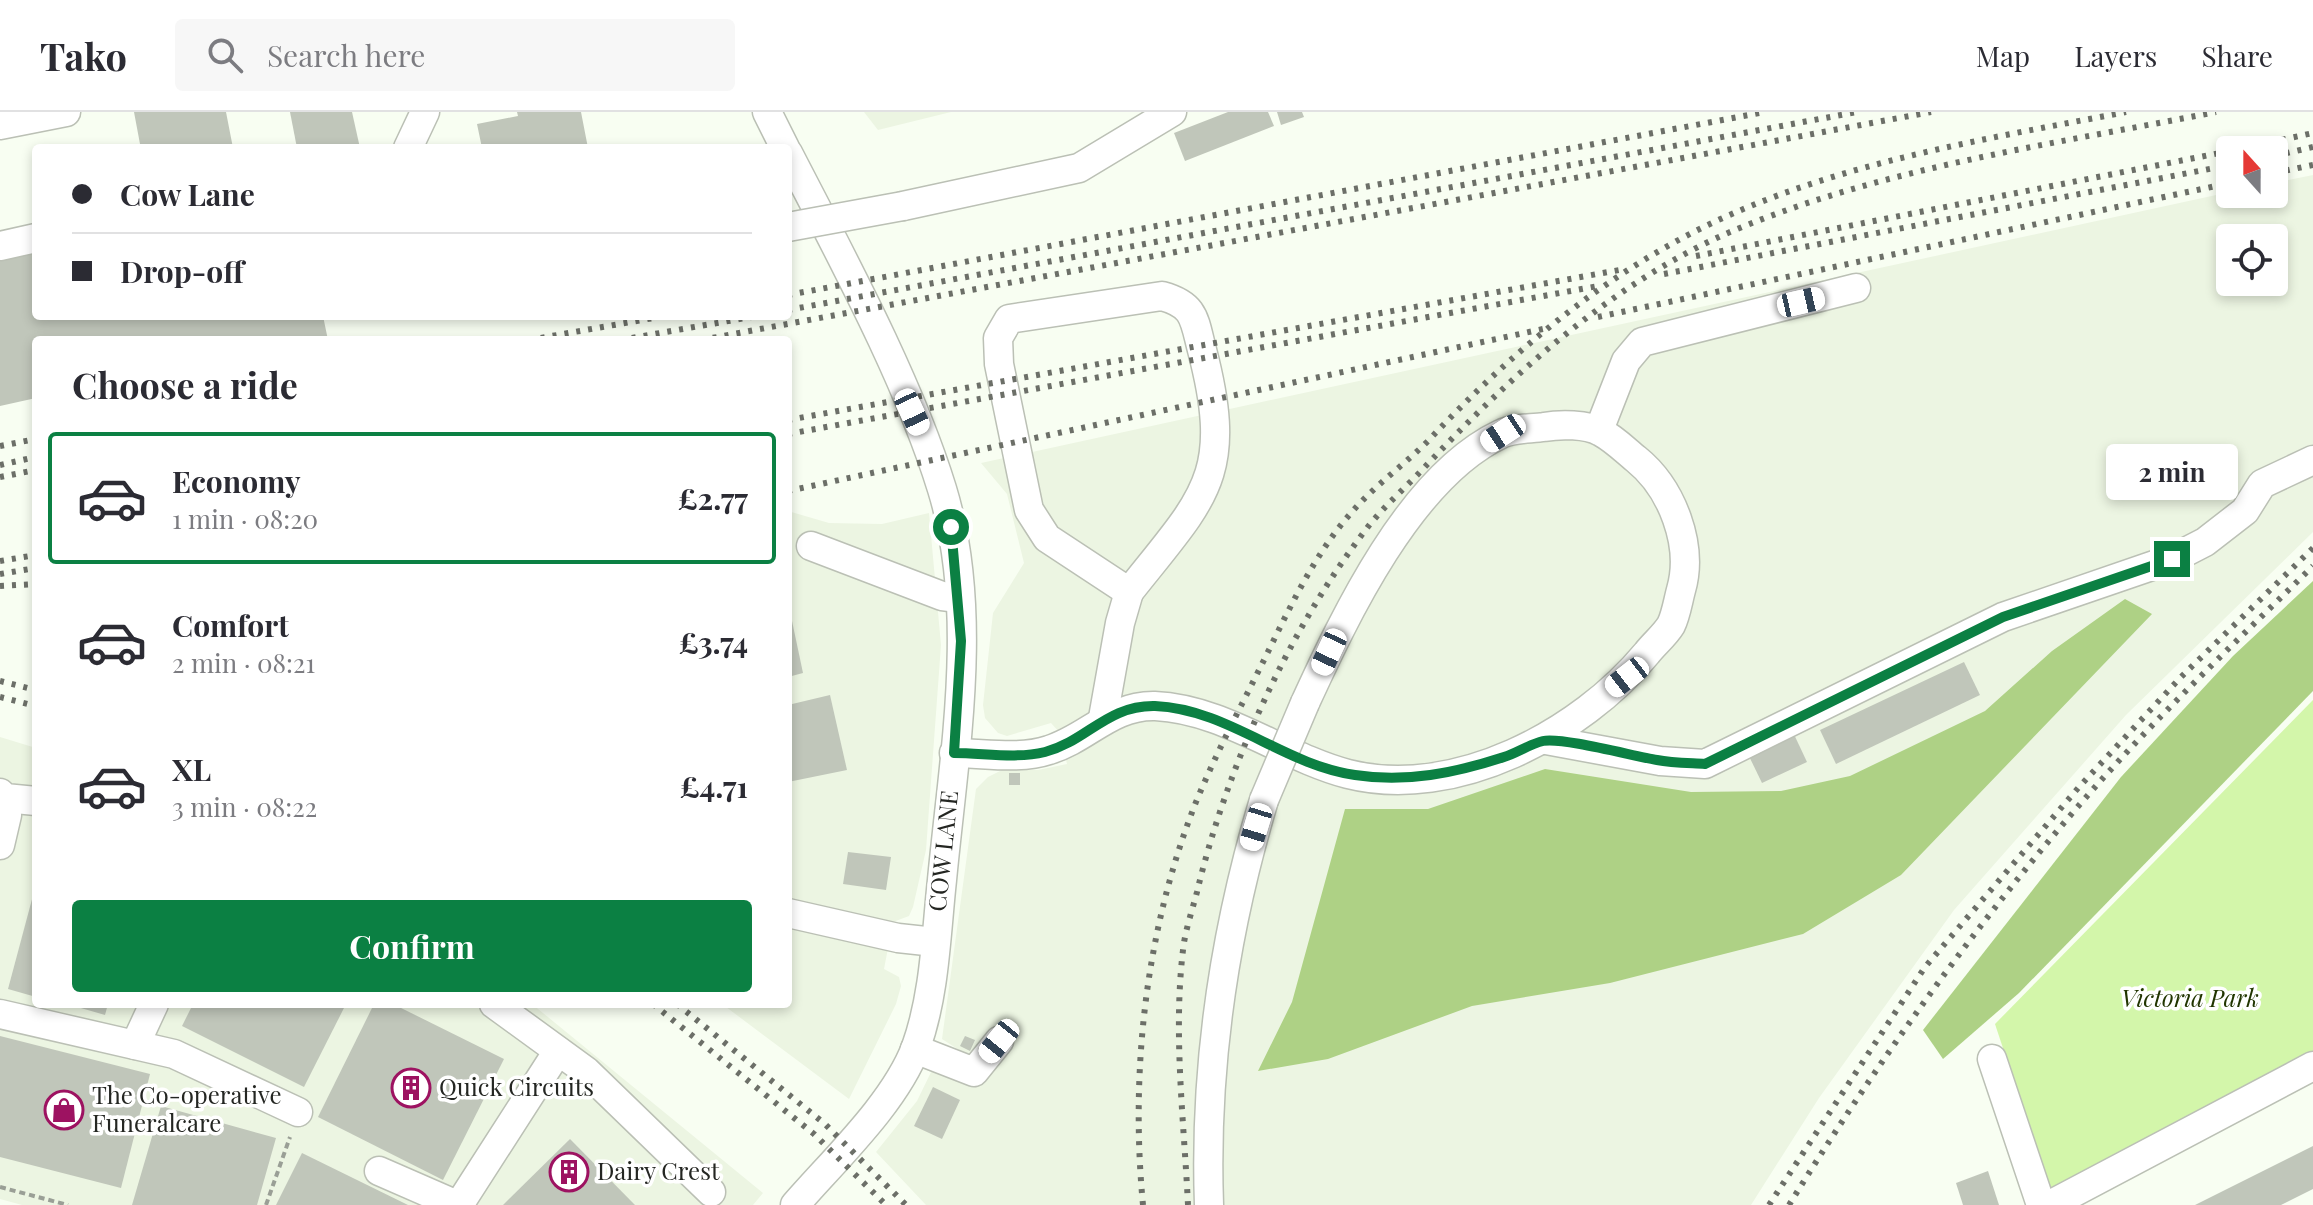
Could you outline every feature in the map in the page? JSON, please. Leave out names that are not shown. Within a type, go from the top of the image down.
[{"type":"street","points":[[0,125],[66,112]]},
{"type":"street","points":[[410,144],[425,112]]},
{"type":"street","name":"COW LANE","points":[[767,112],[784,144]]},
{"type":"street","points":[[792,226],[1079,168],[1172,112]]},
{"type":"street","name":"COW LANE","points":[[792,161],[924,438],[951,527],[961,641],[954,753],[935,942],[927,1008],[915,1049],[896,1084],[795,1205]]},
{"type":"street","points":[[0,246],[32,239]]},
{"type":"street","points":[[1599,430],[1626,361],[1642,342],[1856,288]]},
{"type":"street","points":[[1103,718],[1120,623],[1129,592],[1195,509],[1210,479],[1217,454],[1211,384],[1190,310],[1180,301],[1162,296],[1009,319],[998,338],[999,364],[1029,510],[1047,538],[1129,592]]},
{"type":"street","points":[[954,753],[1027,755],[1045,752],[1082,735],[1103,718],[1126,710],[1173,708],[1208,716],[1314,764],[1353,775],[1422,777],[1465,769],[1546,740],[1627,677],[1671,625],[1687,570],[1679,525],[1656,475],[1599,430],[1557,425],[1503,433],[1439,481],[1391,541],[1341,626],[1305,703],[1264,800],[1239,882],[1221,970],[1206,1129],[1209,1205]]},
{"type":"street","points":[[1546,740],[1660,761],[1705,764],[2003,617],[2172,559],[2205,542],[2245,511],[2262,484],[2313,460]]},
{"type":"street","points":[[811,546],[942,596],[958,598]]},
{"type":"street","points":[[0,845],[7,815],[2,796],[32,800]]},
{"type":"street","points":[[792,914],[898,938],[935,942]]},
{"type":"street","points":[[135,1045],[152,1008]]},
{"type":"street","points":[[499,1008],[586,1071],[711,1192]]},
{"type":"street","points":[[0,1014],[174,1054],[298,1112]]},
{"type":"street","points":[[915,1049],[974,1072],[999,1041]]},
{"type":"street","points":[[379,1171],[458,1205],[558,1051]]},
{"type":"street","points":[[1992,1059],[2041,1205]]},
{"type":"street","points":[[2050,1205],[2313,1066]]},
{"type":"path","points":[[266,1205],[298,1112]]},
{"type":"path","points":[[0,1187],[68,1205]]},
{"type":"shaded area","points":[[864,112],[951,112],[878,130]]},
{"type":"shaded area","points":[[2313,175],[2313,532],[2126,715],[1954,910],[1819,1098],[1751,1205],[926,1205],[876,1152],[917,1101],[933,1068],[954,1064],[959,1050],[942,1039],[976,789],[988,777],[1002,770],[1038,770],[1067,764],[1059,732],[1051,723],[1007,736],[998,733],[985,718],[983,705],[993,613],[1024,563],[1007,494],[981,463],[2216,195],[2216,208],[2288,208],[2288,180]]},
{"type":"shaded area","points":[[792,512],[829,523],[882,524],[929,513],[941,645],[926,850],[909,916],[893,922],[884,969],[899,977],[901,986],[896,1004],[849,1099],[727,1008],[792,1008]]},
{"type":"shaded area","points":[[0,737],[32,747],[32,1008],[537,1008],[763,1193],[753,1205],[22,1205],[0,1199]]},
{"type":"green space","points":[[2313,581],[2313,691],[2019,993],[1943,1059],[1923,1030],[2121,777],[2233,656]]},
{"type":"green space","points":[[2125,599],[2152,614],[1901,875],[1803,934],[1610,983],[1472,1006],[1328,1059],[1258,1071],[1292,1002],[1345,809],[1428,809],[1545,769],[1691,792],[1781,791],[1850,776],[1985,711],[2052,651]]},
{"type":"green space","name":"Victoria Park","points":[[2313,700],[2313,1072],[2055,1205],[1995,1024]]},
{"type":"building","points":[[134,112],[226,112],[232,144],[140,144]]},
{"type":"building","points":[[290,112],[352,112],[359,144],[296,144]]},
{"type":"building","points":[[517,112],[581,112],[587,144],[481,144],[477,124],[518,116]]},
{"type":"building","points":[[1228,112],[1268,112],[1274,126],[1185,161],[1174,133]]},
{"type":"building","points":[[1277,112],[1302,112],[1304,117],[1281,125]]},
{"type":"building","points":[[32,251],[32,320],[324,320],[327,336],[32,336],[32,399],[0,406],[0,257]]},
{"type":"building","points":[[792,621],[803,673],[792,676]]},
{"type":"building","points":[[1964,662],[1980,695],[1836,764],[1820,730]]},
{"type":"building","points":[[830,695],[847,770],[792,781],[792,704]]},
{"type":"building","points":[[1791,728],[1807,762],[1762,783],[1746,750]]},
{"type":"building","points":[[1009,773],[1020,773],[1020,785],[1009,785]]},
{"type":"building","points":[[848,852],[891,857],[886,890],[843,884]]},
{"type":"building","points":[[32,899],[32,996],[8,989]]},
{"type":"building","points":[[81,1008],[107,1008],[105,1015]]},
{"type":"building","points":[[191,1008],[344,1008],[304,1087],[182,1026]]},
{"type":"building","name":"Quick Circuits","points":[[372,1008],[401,1008],[504,1059],[443,1180],[318,1117]]},
{"type":"building","points":[[0,1036],[150,1074],[121,1188],[0,1157]]},
{"type":"building","points":[[965,1036],[975,1040],[970,1051],[960,1046]]},
{"type":"building","points":[[933,1087],[960,1100],[942,1139],[914,1126]]},
{"type":"building","points":[[161,1106],[276,1138],[257,1205],[132,1205]]},
{"type":"building","name":"Dairy Crest","points":[[570,1139],[635,1205],[503,1205]]},
{"type":"building","points":[[2313,1146],[2313,1189],[2281,1205],[2195,1205]]},
{"type":"building","points":[[302,1153],[408,1205],[276,1205]]},
{"type":"building","points":[[1988,1171],[1999,1205],[1963,1205],[1956,1183]]},
{"type":"railway","points":[[792,294],[1765,112]]},
{"type":"railway","points":[[792,309],[1857,112]]},
{"type":"railway","points":[[723,336],[1931,112]]},
{"type":"railway","points":[[1143,1205],[1139,1103],[1146,1000],[1154,949],[1179,850],[1211,768],[1290,608],[1324,548],[1351,513],[1526,346],[1598,290],[1674,242],[1764,201],[1865,168],[1917,154],[2126,112]]},
{"type":"railway","points":[[1188,1205],[1180,1078],[1180,982],[1185,936],[1209,846],[1242,751],[1285,658],[1336,571],[1384,508],[1490,401],[1564,335],[1644,278],[1730,232],[1788,209],[1909,174],[2216,112]]},
{"type":"railway","points":[[2288,138],[2313,133]]},
{"type":"railway","points":[[2288,153],[2313,147]]},
{"type":"railway","points":[[1696,256],[2216,154]]},
{"type":"railway","points":[[2288,170],[2313,165]]},
{"type":"railway","points":[[1664,274],[2216,168]]},
{"type":"railway","points":[[1598,317],[2216,186]]},
{"type":"railway","points":[[792,419],[1625,269]]},
{"type":"railway","points":[[792,433],[1598,286]]},
{"type":"railway","points":[[552,336],[642,320]]},
{"type":"railway","points":[[643,336],[734,320]]},
{"type":"railway","points":[[792,490],[1543,329]]},
{"type":"railway","points":[[0,446],[32,440]]},
{"type":"railway","points":[[0,465],[32,458]]},
{"type":"railway","points":[[0,477],[32,471]]},
{"type":"railway","points":[[1769,1205],[1925,967],[2079,787],[2180,678],[2313,548]]},
{"type":"railway","points":[[0,561],[32,556]]},
{"type":"railway","points":[[1789,1205],[1893,1045],[2047,843],[2142,736],[2313,566]]},
{"type":"railway","points":[[0,574],[32,569]]},
{"type":"railway","points":[[0,586],[32,584]]},
{"type":"railway","points":[[0,681],[32,689]]},
{"type":"railway","points":[[0,697],[32,705]]},
{"type":"railway","points":[[658,1008],[814,1134],[886,1205]]},
{"type":"railway","points":[[682,1008],[825,1124],[906,1205]]},
{"type":"place","name":"Quick Circuits","points":[[411,1088]]},
{"type":"place","name":"The Co-operative Funeralcare","points":[[64,1110]]},
{"type":"place","name":"Dairy Crest","points":[[569,1172]]},
{"type":"route","points":[[951,527],[961,641],[954,753],[1027,755],[1045,752],[1082,735],[1103,718],[1152,706],[1208,716],[1314,764],[1353,775],[1388,777],[1422,777],[1465,769],[1546,740],[1660,761],[1705,764],[2003,617],[2111,577],[2172,559]]}]
